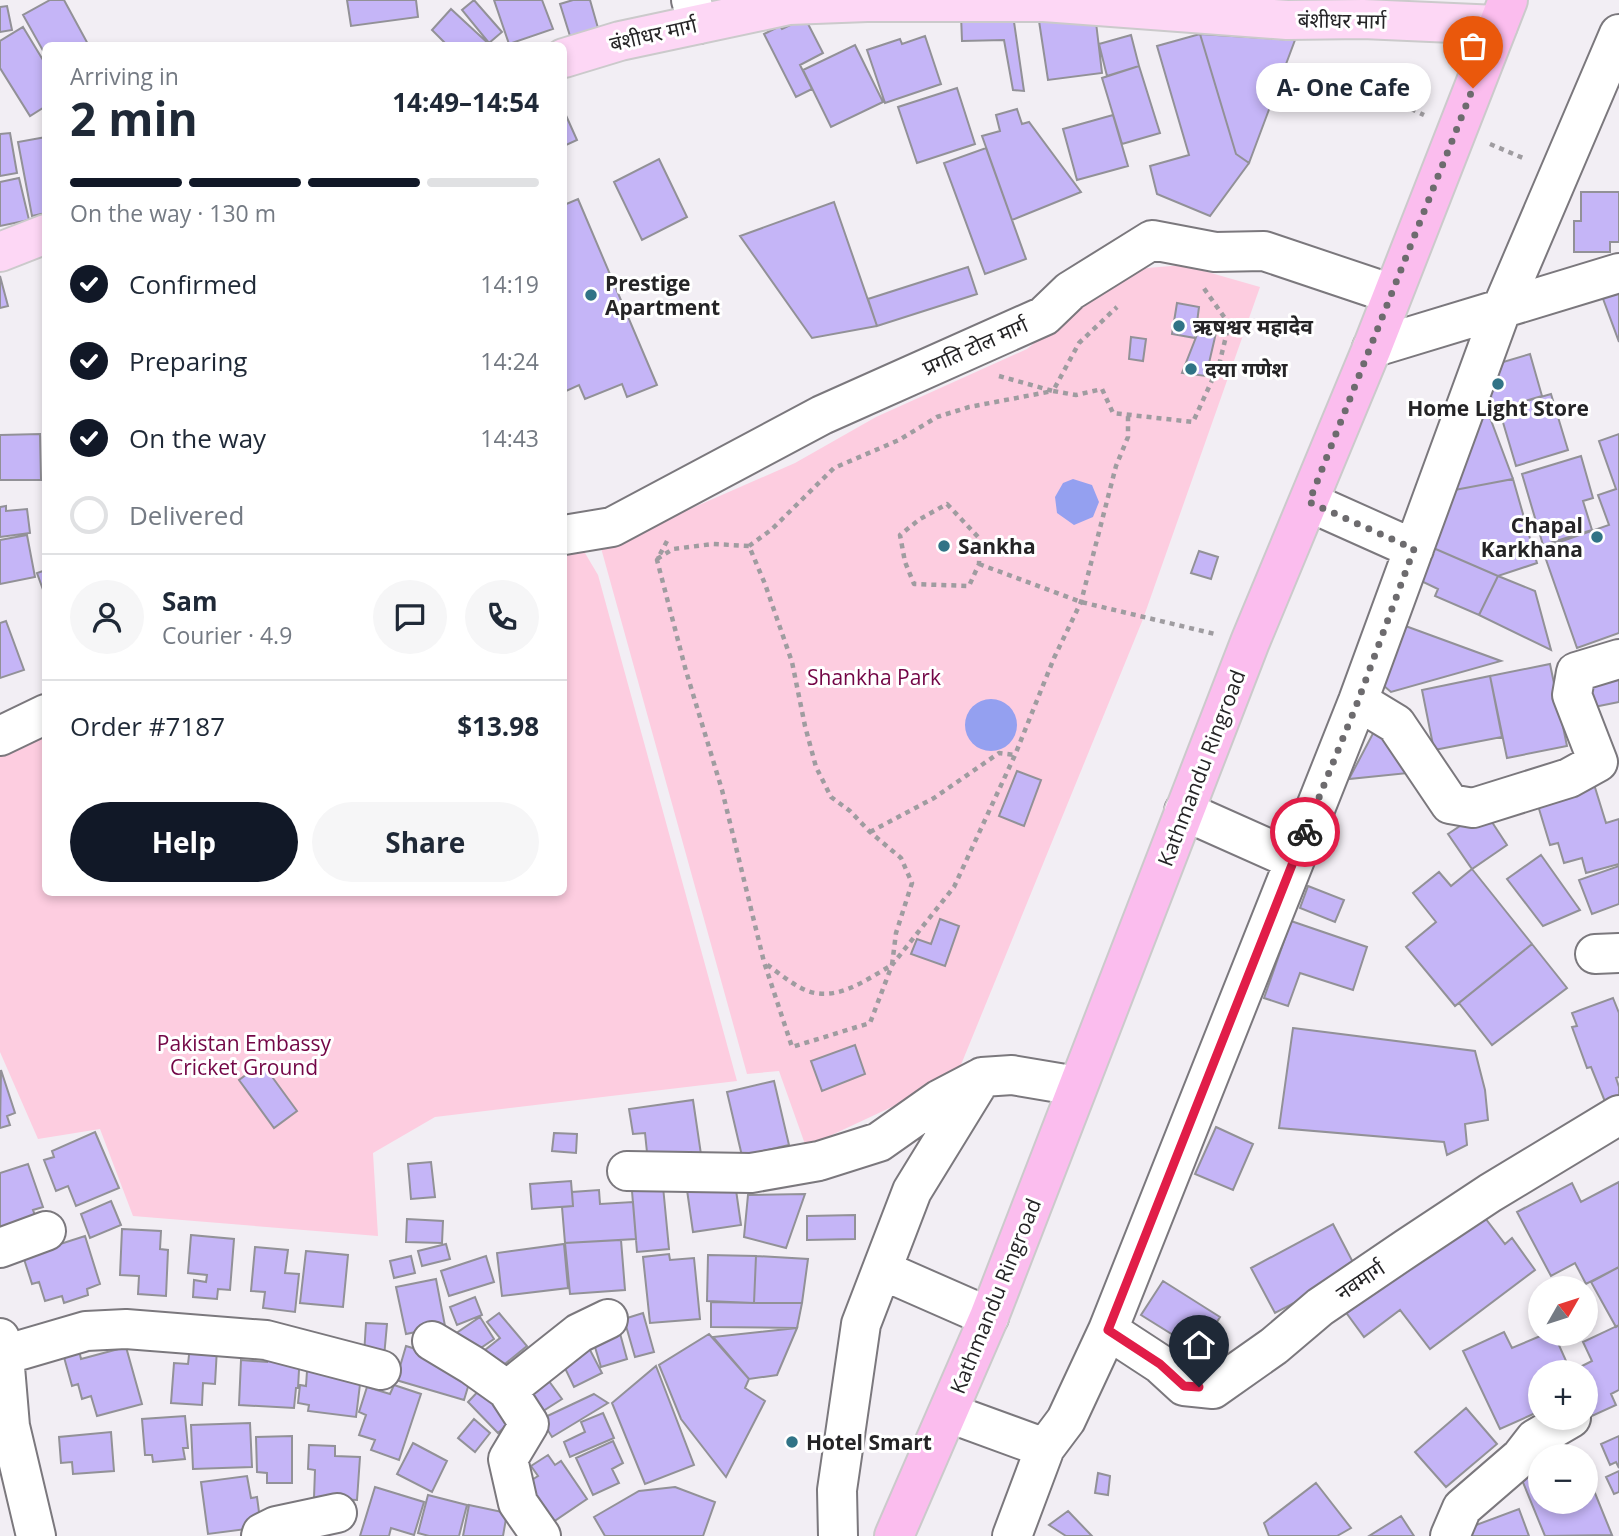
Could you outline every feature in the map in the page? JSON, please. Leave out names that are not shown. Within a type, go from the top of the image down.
[{"type":"highway","name":"Kathmandu Ringroad","points":[[894,1536],[989,1317],[1250,642],[1371,348],[1503,13]]},
{"type":"main road","name":"बंशीधर मार्ग","points":[[567,57],[620,41],[695,12],[788,2],[1044,2],[1287,20],[1366,10],[1503,13]]},
{"type":"main road","points":[[0,252],[42,236]]},
{"type":"street","points":[[1012,1536],[1045,1448],[1066,1420],[1108,1330],[1358,701],[1502,308],[1619,34]]},
{"type":"street","name":"प्रगति टोल मार्ग","points":[[567,534],[612,527],[822,415],[1044,316],[1069,291],[1152,240],[1215,252],[1264,251],[1392,294]]},
{"type":"street","points":[[1371,348],[1619,273]]},
{"type":"street","points":[[1309,502],[1414,549]]},
{"type":"street","points":[[1358,701],[1396,724],[1450,804],[1473,808],[1569,778],[1598,762],[1572,695],[1576,672],[1619,659]]},
{"type":"street","points":[[0,736],[42,716]]},
{"type":"street","points":[[1184,811],[1294,860]]},
{"type":"street","points":[[627,1171],[751,1173],[819,1161],[879,1142],[940,1099],[982,1077],[1012,1075],[1077,1086]]},
{"type":"street","points":[[838,1536],[837,1490],[861,1324],[912,1191],[982,1077]]},
{"type":"street","name":"नवमार्ग","points":[[1108,1330],[1160,1364],[1184,1386],[1213,1389],[1274,1346],[1320,1307],[1406,1248],[1490,1193],[1619,1115]]},
{"type":"street","points":[[0,1248],[46,1231]]},
{"type":"street","points":[[882,1270],[989,1317]]},
{"type":"street","points":[[507,1390],[579,1333],[608,1320]]},
{"type":"street","points":[[36,1536],[5,1425],[2,1347],[86,1331],[126,1329],[265,1340],[382,1370]]},
{"type":"street","points":[[432,1341],[507,1390],[530,1424],[508,1459],[518,1503],[541,1536]]},
{"type":"street","points":[[949,1413],[1045,1448]]},
{"type":"street","points":[[1450,1536],[1462,1508],[1521,1457],[1535,1439],[1550,1430]]},
{"type":"street","points":[[261,1536],[276,1526],[337,1513]]},
{"type":"path","points":[[991,374],[1076,395],[1102,388],[1113,413],[1193,422],[1219,365],[1229,324],[1201,284]]},
{"type":"path","points":[[657,560],[673,549],[713,544],[749,546],[771,530],[834,468],[899,440],[937,417],[1053,391],[1079,343],[1117,306]]},
{"type":"path","points":[[764,962],[802,989],[826,995],[856,986],[892,965],[954,887],[1081,602],[1116,466],[1128,437],[1128,415]]},
{"type":"path","points":[[947,504],[980,539],[979,564],[969,586],[914,584],[905,562],[900,535],[920,519],[947,504]]},
{"type":"path","points":[[672,531],[657,560],[722,790],[764,962],[792,1047],[870,1023],[892,965],[896,933],[912,883],[901,858],[831,797],[816,768],[804,726],[793,662],[749,546]]},
{"type":"path","points":[[979,564],[1081,602],[1250,642]]},
{"type":"path","points":[[870,832],[934,798],[999,753],[1015,755]]},
{"type":"green space","name":"Shankha Park","points":[[1183,265],[1260,287],[1143,619],[956,1077],[806,1147],[779,1071],[747,1074],[601,548],[795,463],[876,417],[1027,349],[1123,270]]},
{"type":"green space","name":"Pakistan Embassy Cricket Ground","points":[[567,551],[585,553],[598,575],[737,1081],[435,1117],[373,1153],[378,1236],[133,1216],[100,1129],[38,1139],[0,1052],[0,757],[42,731],[42,896],[567,896]]},
{"type":"water","points":[[1073,479],[1092,485],[1099,502],[1093,517],[1074,525],[1057,513],[1055,497],[1063,483]]},
{"type":"water","points":[[991,699],[1001,701],[1009,707],[1015,715],[1015,735],[1009,743],[1001,749],[991,751],[981,749],[973,743],[967,735],[965,725],[967,715],[973,707],[981,701]]},
{"type":"building","points":[[50,0],[64,0],[87,42],[42,42],[42,49],[23,15]]},
{"type":"building","points":[[347,0],[416,0],[418,17],[351,26]]},
{"type":"building","points":[[474,0],[502,32],[488,42],[462,10]]},
{"type":"building","points":[[494,0],[542,0],[553,29],[508,42]]},
{"type":"building","points":[[573,0],[590,0],[598,28],[570,36],[560,4]]},
{"type":"building","points":[[7,6],[12,30],[0,32],[0,7]]},
{"type":"building","points":[[451,9],[487,42],[444,42],[432,30]]},
{"type":"building","points":[[1095,14],[1102,73],[1048,80],[1039,21]]},
{"type":"building","points":[[961,15],[1013,15],[1024,91],[1013,90],[1004,40],[962,41]]},
{"type":"building","points":[[805,18],[823,53],[800,65],[812,89],[796,97],[764,34]]},
{"type":"building","points":[[23,27],[42,58],[42,108],[30,116],[0,68],[0,41]]},
{"type":"building","points":[[1200,34],[1295,40],[1249,163],[1236,154]]},
{"type":"building","points":[[1200,34],[1236,154],[1249,163],[1210,216],[1157,194],[1150,166],[1189,155],[1157,46]]},
{"type":"building","points":[[1131,35],[1139,66],[1107,76],[1099,44]]},
{"type":"building","points":[[925,36],[941,84],[885,103],[867,50],[900,39],[902,44]]},
{"type":"building","points":[[855,45],[883,102],[831,127],[803,70]]},
{"type":"building","points":[[1139,66],[1160,133],[1122,144],[1102,78]]},
{"type":"building","points":[[957,88],[975,144],[917,163],[898,107]]},
{"type":"building","points":[[1017,109],[1022,124],[1029,122],[1081,192],[1012,220],[982,136],[1000,131],[996,115]]},
{"type":"building","points":[[1113,115],[1128,166],[1077,180],[1063,129]]},
{"type":"building","points":[[567,118],[577,140],[567,145]]},
{"type":"building","points":[[10,133],[17,173],[0,176],[0,134]]},
{"type":"building","points":[[42,138],[42,214],[32,216],[18,142]]},
{"type":"building","points":[[986,148],[1026,259],[985,274],[944,163]]},
{"type":"building","points":[[659,159],[687,217],[642,240],[614,182]]},
{"type":"building","points":[[19,178],[29,220],[0,226],[0,182]]},
{"type":"building","points":[[1581,192],[1619,192],[1619,242],[1610,242],[1610,252],[1574,252],[1574,221],[1581,221]]},
{"type":"building","name":"Prestige Apartment","points":[[578,199],[657,385],[627,397],[622,384],[585,399],[579,385],[567,391],[567,204]]},
{"type":"building","points":[[834,202],[877,326],[812,338],[740,236]]},
{"type":"building","points":[[968,267],[977,294],[877,326],[868,299]]},
{"type":"building","points":[[0,276],[8,306],[0,308]]},
{"type":"building","points":[[1619,282],[1619,342],[1599,288]]},
{"type":"building","points":[[1177,303],[1199,307],[1195,338],[1172,334]]},
{"type":"building","points":[[1202,322],[1218,324],[1206,376],[1182,373]]},
{"type":"building","points":[[1131,337],[1146,339],[1143,361],[1129,359]]},
{"type":"building","points":[[1530,354],[1542,396],[1495,410],[1483,368]]},
{"type":"building","points":[[1480,391],[1513,479],[1444,492]]},
{"type":"building","points":[[1551,394],[1568,450],[1516,466],[1499,409]]},
{"type":"building","points":[[40,434],[41,480],[0,480],[0,435]]},
{"type":"building","name":"Chapal Karkhana","points":[[1619,434],[1619,633],[1577,648],[1542,548],[1609,525],[1598,495],[1616,489],[1599,441]]},
{"type":"building","points":[[1581,456],[1593,498],[1583,501],[1592,530],[1543,545],[1522,474]]},
{"type":"building","points":[[1513,479],[1537,563],[1498,576],[1431,547],[1444,492]]},
{"type":"building","points":[[6,506],[6,511],[27,509],[30,533],[0,537],[0,507]]},
{"type":"building","points":[[27,535],[35,577],[0,584],[0,540]]},
{"type":"building","points":[[1431,547],[1498,576],[1479,615],[1435,596],[1438,589],[1417,579]]},
{"type":"building","points":[[1199,551],[1218,557],[1211,579],[1191,573]]},
{"type":"building","points":[[42,571],[42,587],[37,573]]},
{"type":"building","points":[[1498,576],[1535,591],[1551,650],[1479,615]]},
{"type":"building","points":[[6,621],[24,670],[0,678],[0,623]]},
{"type":"building","points":[[1400,624],[1501,661],[1391,692],[1377,680]]},
{"type":"building","points":[[1550,664],[1567,746],[1507,758],[1490,676]]},
{"type":"building","points":[[1619,666],[1619,702],[1589,708],[1582,673]]},
{"type":"building","points":[[1490,676],[1502,737],[1434,750],[1422,690]]},
{"type":"building","points":[[1379,722],[1418,772],[1349,779]]},
{"type":"building","points":[[1017,771],[1041,780],[1024,826],[999,816]]},
{"type":"building","points":[[1593,781],[1606,823],[1619,819],[1619,864],[1586,873],[1582,858],[1564,863],[1558,843],[1550,845],[1536,799]]},
{"type":"building","points":[[1484,810],[1507,845],[1472,869],[1448,834]]},
{"type":"building","points":[[1541,855],[1580,910],[1543,926],[1507,879]]},
{"type":"building","points":[[1619,866],[1619,904],[1592,914],[1579,880]]},
{"type":"building","points":[[1472,869],[1532,944],[1455,1006],[1406,947],[1436,922],[1413,893],[1439,872],[1451,886]]},
{"type":"building","points":[[1308,886],[1344,900],[1335,922],[1300,908]]},
{"type":"building","points":[[940,919],[959,926],[945,966],[911,954],[917,939],[931,944]]},
{"type":"building","points":[[1291,921],[1367,947],[1353,990],[1300,973],[1288,1006],[1264,998]]},
{"type":"building","points":[[1532,944],[1567,988],[1492,1045],[1459,1003]]},
{"type":"building","points":[[1613,998],[1619,1013],[1619,1077],[1616,1078],[1619,1105],[1608,1109],[1591,1067],[1587,1068],[1572,1027],[1577,1026],[1572,1013]]},
{"type":"building","points":[[1293,1028],[1475,1051],[1485,1090],[1488,1120],[1465,1124],[1467,1145],[1447,1155],[1444,1142],[1279,1128]]},
{"type":"building","points":[[855,1045],[865,1074],[822,1091],[811,1061]]},
{"type":"building","points":[[262,1063],[297,1111],[274,1128],[239,1080]]},
{"type":"building","points":[[1,1070],[15,1113],[7,1116],[10,1125],[0,1128]]},
{"type":"building","points":[[774,1081],[789,1145],[742,1156],[727,1092]]},
{"type":"building","points":[[693,1100],[702,1161],[648,1162],[645,1133],[633,1134],[629,1109]]},
{"type":"building","points":[[1216,1127],[1253,1144],[1233,1190],[1195,1174]]},
{"type":"building","points":[[95,1132],[119,1188],[76,1206],[68,1186],[56,1191],[44,1160],[54,1157],[52,1151]]},
{"type":"building","points":[[554,1133],[577,1134],[576,1153],[552,1151]]},
{"type":"building","points":[[431,1162],[435,1197],[411,1199],[408,1164]]},
{"type":"building","points":[[28,1164],[43,1207],[33,1210],[36,1218],[0,1229],[0,1173]]},
{"type":"building","points":[[662,1176],[669,1249],[637,1252],[631,1179]]},
{"type":"building","points":[[571,1181],[573,1206],[532,1209],[530,1184]]},
{"type":"building","points":[[1619,1182],[1619,1267],[1598,1278],[1582,1276],[1575,1263],[1551,1276],[1517,1212],[1572,1183],[1581,1202]]},
{"type":"building","points":[[735,1183],[741,1225],[693,1232],[687,1190]]},
{"type":"building","points":[[599,1190],[600,1204],[633,1202],[636,1239],[565,1243],[562,1207],[573,1206],[572,1192]]},
{"type":"building","points":[[805,1194],[786,1248],[744,1237],[748,1195]]},
{"type":"building","points":[[111,1201],[121,1225],[90,1238],[81,1214]]},
{"type":"building","points":[[1476,1206],[1505,1244],[1512,1238],[1535,1270],[1430,1349],[1400,1310],[1364,1337],[1342,1307]]},
{"type":"building","points":[[855,1215],[855,1239],[807,1240],[807,1216]]},
{"type":"building","points":[[407,1219],[443,1221],[442,1243],[406,1242]]},
{"type":"building","points":[[1333,1224],[1357,1270],[1275,1313],[1251,1268]]},
{"type":"building","points":[[122,1229],[161,1231],[160,1249],[168,1250],[166,1296],[138,1294],[139,1276],[120,1275]]},
{"type":"building","points":[[191,1235],[234,1239],[230,1290],[218,1289],[217,1299],[193,1297],[194,1280],[206,1282],[207,1275],[188,1273]]},
{"type":"building","points":[[85,1236],[100,1284],[87,1289],[88,1295],[64,1303],[62,1296],[45,1301],[39,1282],[32,1284],[23,1256]]},
{"type":"building","points":[[621,1240],[625,1290],[570,1294],[565,1243]]},
{"type":"building","points":[[446,1244],[450,1259],[422,1266],[418,1251]]},
{"type":"building","points":[[564,1244],[568,1288],[502,1296],[497,1253]]},
{"type":"building","points":[[255,1247],[288,1250],[285,1273],[299,1274],[295,1312],[263,1308],[265,1292],[251,1291]]},
{"type":"building","points":[[306,1251],[348,1255],[343,1307],[300,1303]]},
{"type":"building","points":[[669,1254],[670,1260],[694,1258],[700,1319],[650,1323],[643,1257]]},
{"type":"building","points":[[708,1255],[756,1256],[754,1303],[707,1301]]},
{"type":"building","points":[[411,1256],[415,1273],[394,1278],[390,1261]]},
{"type":"building","points":[[486,1256],[494,1282],[449,1296],[441,1271]]},
{"type":"building","points":[[756,1256],[808,1259],[802,1303],[754,1303]]},
{"type":"building","points":[[1619,1267],[1619,1325],[1616,1327],[1598,1295],[1598,1278]]},
{"type":"building","points":[[436,1279],[445,1326],[406,1334],[396,1287]]},
{"type":"building","points":[[1163,1281],[1220,1317],[1199,1351],[1141,1315]]},
{"type":"building","points":[[475,1297],[482,1315],[457,1325],[450,1307]]},
{"type":"building","points":[[711,1302],[802,1303],[797,1328],[711,1327]]},
{"type":"building","points":[[499,1313],[527,1346],[495,1372],[480,1354],[500,1338],[487,1322]]},
{"type":"building","points":[[643,1313],[654,1352],[635,1357],[624,1319]]},
{"type":"building","points":[[480,1317],[494,1339],[466,1358],[452,1336]]},
{"type":"building","points":[[366,1323],[387,1324],[384,1357],[364,1355]]},
{"type":"building","points":[[1619,1325],[1619,1390],[1611,1394],[1616,1405],[1598,1413],[1598,1360],[1592,1360],[1585,1346],[1598,1346],[1598,1335]]},
{"type":"building","points":[[618,1326],[627,1359],[601,1367],[591,1334]]},
{"type":"building","points":[[797,1328],[777,1375],[749,1379],[713,1337]]},
{"type":"building","points":[[1504,1332],[1512,1348],[1528,1341],[1528,1346],[1559,1346],[1566,1360],[1528,1360],[1528,1416],[1500,1429],[1463,1351]]},
{"type":"building","points":[[709,1334],[749,1379],[745,1388],[765,1401],[726,1477],[681,1419],[659,1365]]},
{"type":"building","points":[[78,1346],[81,1359],[126,1347],[142,1404],[97,1416],[91,1396],[82,1399],[78,1384],[72,1386],[62,1350]]},
{"type":"building","points":[[190,1346],[217,1348],[215,1384],[203,1383],[202,1405],[171,1403],[174,1363],[188,1364]]},
{"type":"building","points":[[406,1346],[474,1367],[464,1400],[396,1380]]},
{"type":"building","points":[[590,1350],[602,1373],[574,1387],[563,1364]]},
{"type":"building","points":[[267,1351],[300,1352],[294,1408],[239,1405],[241,1360],[267,1362]]},
{"type":"building","points":[[656,1366],[694,1465],[645,1484],[612,1403]]},
{"type":"building","points":[[362,1368],[356,1417],[308,1411],[309,1405],[298,1403],[300,1385],[306,1386],[307,1371]]},
{"type":"building","points":[[546,1377],[562,1399],[532,1418],[520,1393]]},
{"type":"building","points":[[485,1384],[516,1417],[498,1433],[468,1402]]},
{"type":"building","points":[[394,1385],[421,1394],[399,1460],[371,1450],[375,1440],[359,1435],[366,1415],[359,1412],[367,1387],[390,1394]]},
{"type":"building","points":[[594,1394],[608,1403],[552,1437],[541,1419]]},
{"type":"building","points":[[1466,1408],[1497,1444],[1446,1487],[1415,1452]]},
{"type":"building","points":[[603,1413],[614,1438],[570,1457],[564,1442],[585,1432],[581,1422]]},
{"type":"building","points":[[185,1416],[188,1448],[183,1448],[185,1459],[153,1462],[152,1455],[145,1455],[142,1419]]},
{"type":"building","points":[[474,1419],[490,1433],[475,1452],[458,1438]]},
{"type":"building","points":[[250,1423],[252,1467],[193,1469],[191,1425]]},
{"type":"building","points":[[111,1432],[114,1471],[73,1474],[72,1462],[61,1463],[59,1437]]},
{"type":"building","points":[[292,1436],[292,1483],[267,1483],[267,1473],[257,1472],[256,1437]]},
{"type":"building","points":[[1619,1436],[1619,1468],[1616,1462],[1610,1465],[1601,1444]]},
{"type":"building","points":[[613,1441],[623,1463],[612,1469],[619,1483],[593,1495],[576,1458]]},
{"type":"building","points":[[413,1443],[447,1461],[432,1492],[397,1474]]},
{"type":"building","points":[[309,1445],[335,1446],[335,1456],[360,1457],[357,1500],[314,1498],[315,1470],[308,1469]]},
{"type":"building","points":[[548,1455],[555,1465],[561,1461],[587,1499],[553,1522],[527,1483],[538,1476],[531,1466]]},
{"type":"building","points":[[1619,1471],[1619,1492],[1614,1494],[1606,1477]]},
{"type":"building","points":[[1098,1473],[1110,1476],[1108,1495],[1095,1493]]},
{"type":"building","points":[[247,1476],[251,1498],[257,1497],[261,1527],[208,1534],[201,1482]]},
{"type":"building","points":[[1528,1477],[1528,1495],[1522,1480]]},
{"type":"building","points":[[1316,1483],[1351,1528],[1337,1536],[1269,1536],[1264,1523]]},
{"type":"building","points":[[375,1487],[424,1502],[414,1535],[391,1528],[389,1536],[360,1536]]},
{"type":"building","points":[[675,1487],[715,1502],[703,1536],[605,1536],[594,1517],[639,1491]]},
{"type":"building","points":[[428,1495],[467,1505],[459,1536],[429,1536],[418,1533]]},
{"type":"building","points":[[1598,1501],[1612,1535],[1545,1536],[1536,1514],[1598,1514]]},
{"type":"building","points":[[469,1505],[507,1513],[503,1536],[463,1536]]},
{"type":"building","points":[[1519,1509],[1529,1536],[1462,1536],[1460,1531]]},
{"type":"building","points":[[1068,1511],[1092,1536],[1066,1536],[1049,1525]]},
{"type":"building","points":[[1401,1516],[1414,1536],[1369,1536]]},
{"type":"way so far","points":[[1305,832],[1358,701],[1414,549],[1309,502],[1473,88]]},
{"type":"place","name":"A- One Cafe","points":[[1473,88]]},
{"type":"place","name":"Prestige Apartment","points":[[591,295]]},
{"type":"place","name":"ऋषश्वर महादेव","points":[[1179,326]]},
{"type":"place","name":"दया गणेश","points":[[1191,369]]},
{"type":"place","name":"Home Light Store","points":[[1498,384]]},
{"type":"place","name":"Chapal Karkhana","points":[[1597,537]]},
{"type":"place","name":"Sankha","points":[[944,546]]},
{"type":"place","name":"Hotel Smart","points":[[792,1442]]},
{"type":"route","points":[[1199,1387],[1184,1386],[1160,1364],[1108,1330],[1305,832]]}]
